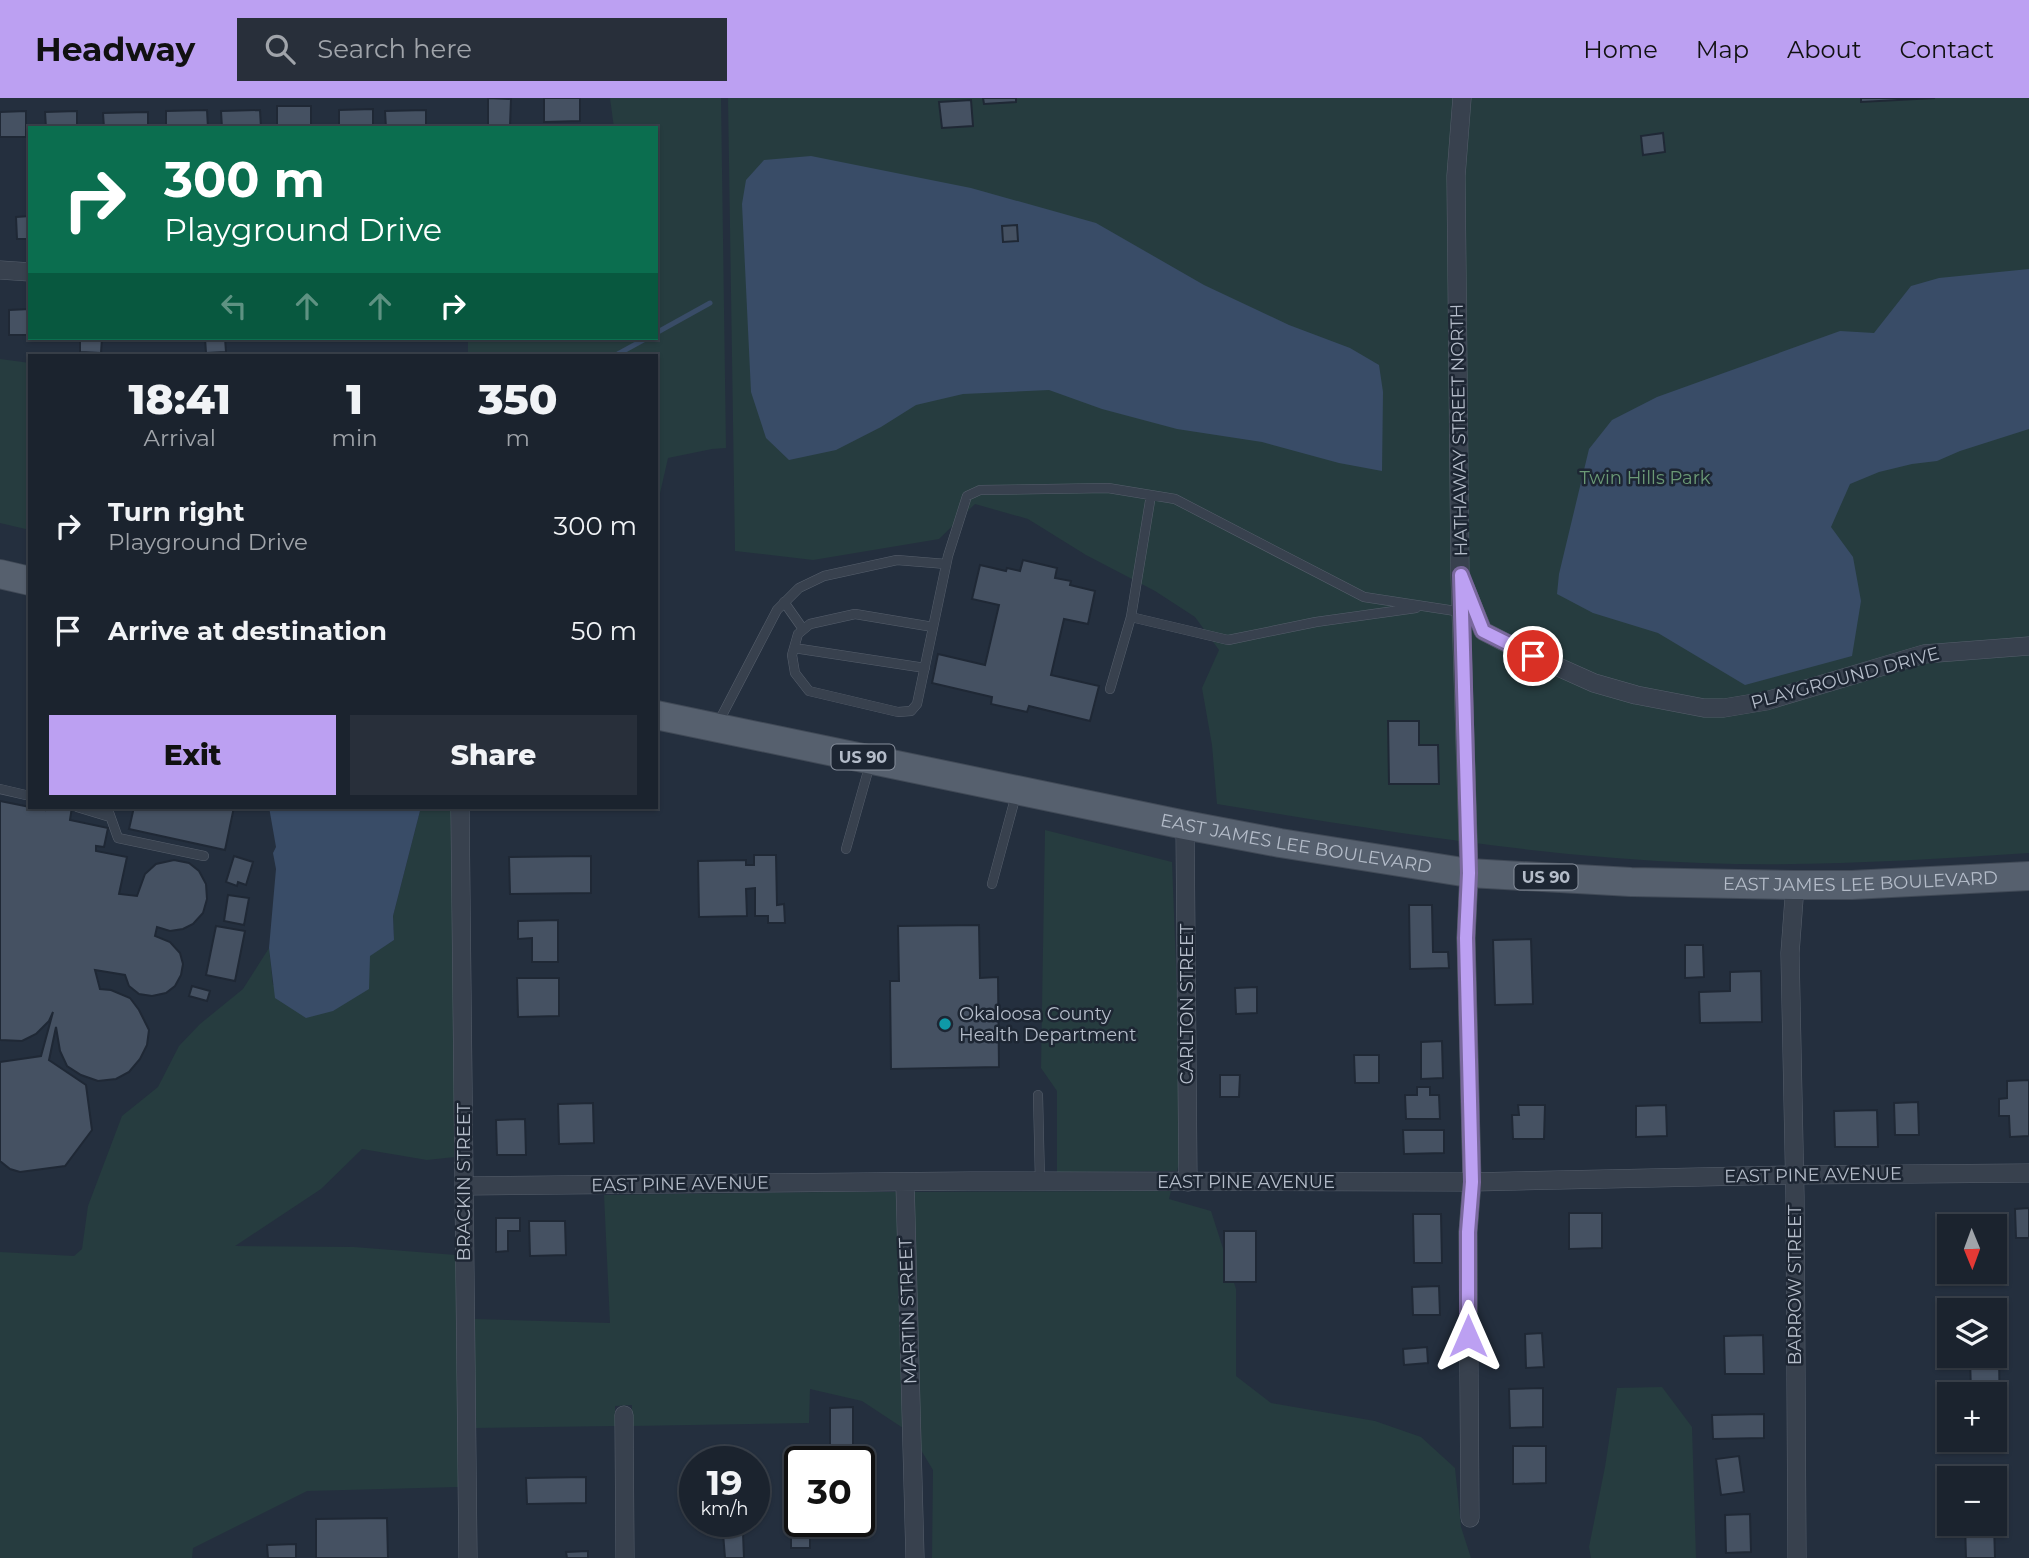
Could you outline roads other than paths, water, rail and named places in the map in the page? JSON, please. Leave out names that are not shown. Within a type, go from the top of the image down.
[{"type":"main road","points":[[0,574],[28,581]]},
{"type":"main road","name":"EAST JAMES LEE BOULEVARD","points":[[658,715],[1280,844],[1469,873],[1631,882],[1795,885],[1852,885],[2029,876]]},
{"type":"street","name":"HATHAWAY STREET NORTH","points":[[1461,98],[1456,176],[1461,575],[1469,873],[1466,938],[1472,1182],[1468,1232],[1470,1518]]},
{"type":"street","points":[[0,270],[28,272]]},
{"type":"street","name":"PLAYGROUND DRIVE","points":[[1461,575],[1483,631],[1594,683],[1636,695],[1704,708],[1724,708],[1766,701],[1924,654],[2029,646]]},
{"type":"street","name":"BRACKIN STREET","points":[[460,809],[468,1558]]},
{"type":"street","name":"CARLTON STREET","points":[[1185,825],[1188,1182]]},
{"type":"street","name":"BARROW STREET","points":[[1795,885],[1790,953],[1797,1558]]},
{"type":"street","name":"EAST PINE AVENUE","points":[[464,1186],[905,1182],[1472,1182],[2029,1172]]},
{"type":"street","name":"MARTIN STREET","points":[[905,1182],[915,1558]]},
{"type":"street","points":[[624,1415],[625,1558]]},
{"type":"lane","points":[[933,627],[855,614],[810,624],[798,634],[792,655],[795,673],[809,691],[898,712],[911,711],[918,704],[946,564],[967,496],[980,490],[1108,488],[1175,499],[1364,597],[1462,612]]},
{"type":"lane","points":[[1110,689],[1131,617],[1151,495]]},
{"type":"lane","points":[[716,726],[777,611],[799,589],[824,576],[897,560],[946,564]]},
{"type":"lane","points":[[784,602],[803,629]]},
{"type":"lane","points":[[1131,617],[1228,640],[1316,622],[1428,607]]},
{"type":"lane","points":[[794,648],[925,668]]},
{"type":"lane","points":[[846,849],[872,759]]},
{"type":"lane","points":[[0,789],[28,796]]},
{"type":"lane","points":[[992,884],[1018,789]]},
{"type":"lane","points":[[84,809],[110,817]]},
{"type":"lane","points":[[108,809],[118,838],[204,856]]},
{"type":"lane","points":[[1038,1095],[1040,1182]]},
{"type":"water","points":[[811,156],[971,188],[1096,223],[1204,285],[1289,325],[1350,348],[1379,365],[1383,392],[1382,471],[1339,463],[1262,442],[1177,429],[1102,409],[1049,390],[963,394],[916,405],[836,450],[789,460],[766,438],[751,392],[742,204],[746,180],[764,160]]},
{"type":"water","points":[[2029,269],[2029,429],[1937,461],[1879,472],[1850,484],[1831,527],[1853,557],[1861,601],[1852,656],[1745,685],[1658,633],[1593,613],[1557,594],[1559,574],[1589,449],[1612,420],[1657,397],[1840,331],[1874,333],[1911,286],[1939,278]]},
{"type":"water","points":[[269,809],[420,809],[393,916],[394,940],[370,956],[369,989],[333,1011],[306,1018],[275,998],[269,948],[276,869],[273,853],[276,847]]},
{"type":"waterway","points":[[658,332],[710,303]]},
{"type":"waterway","points":[[618,354],[643,340]]},
{"type":"place","name":"Okaloosa County Health Department","points":[[945,1024]]},
{"type":"park label","name":"Twin Hills Park","points":[[1645,478]]}]
